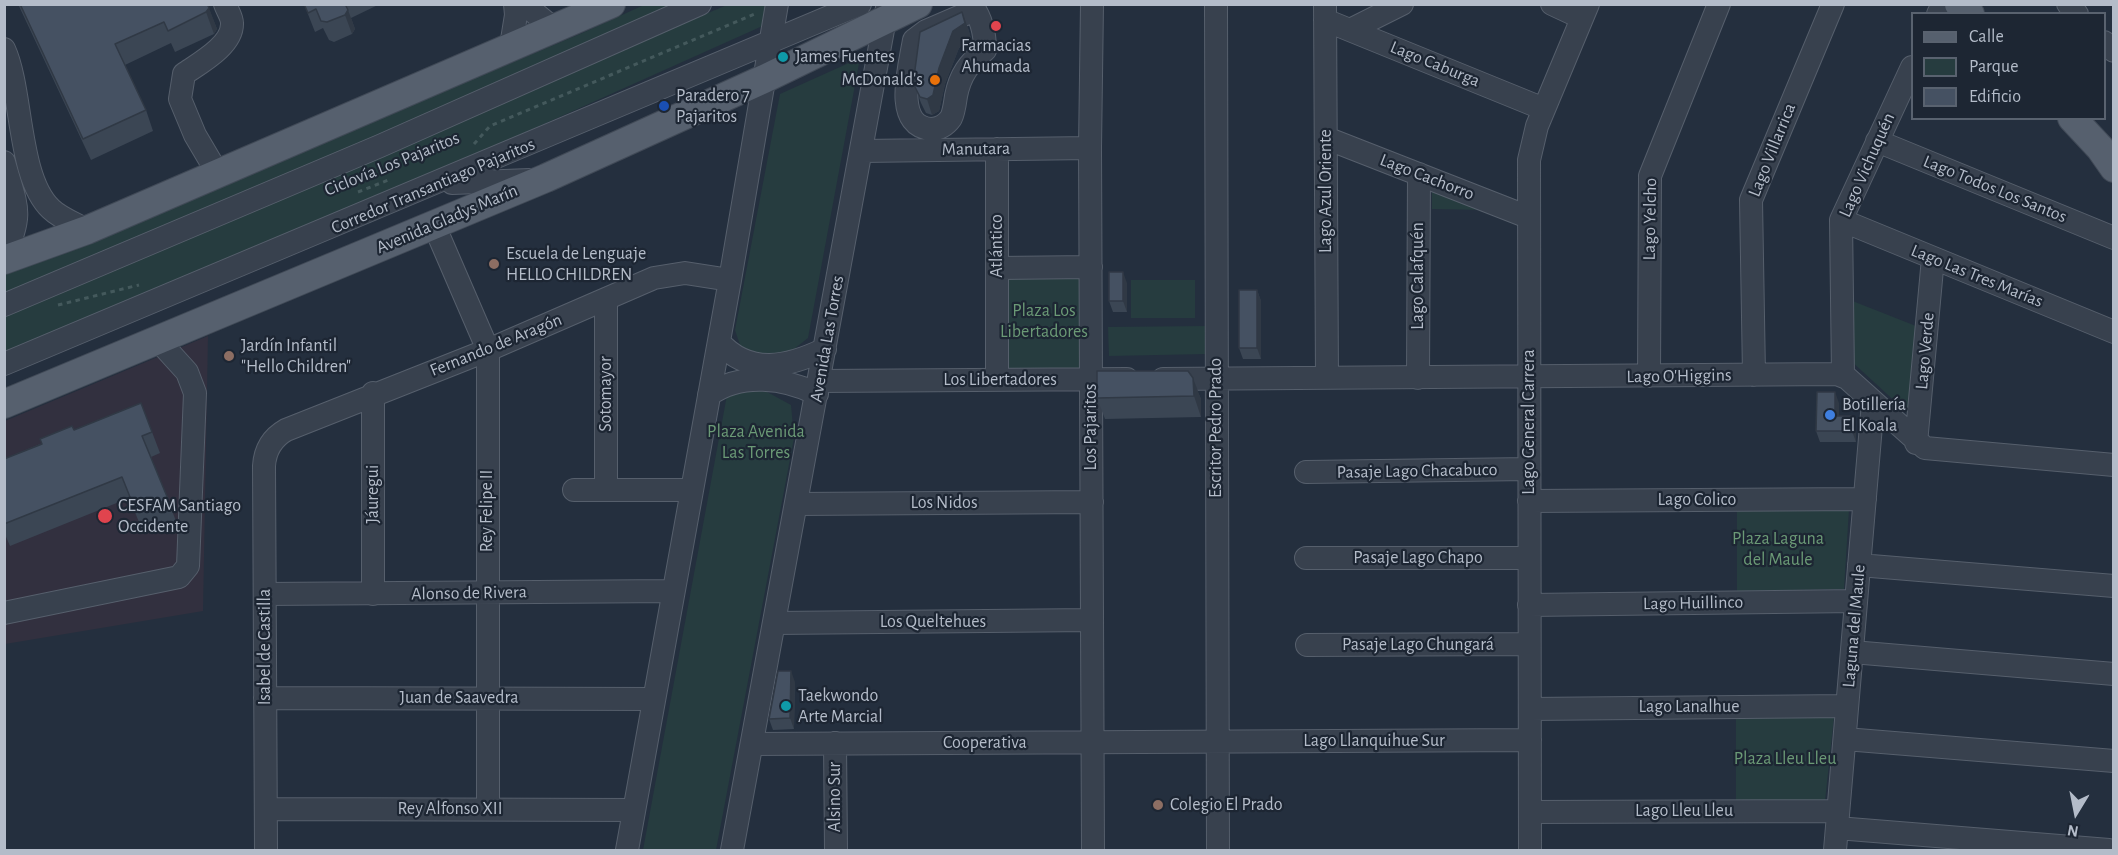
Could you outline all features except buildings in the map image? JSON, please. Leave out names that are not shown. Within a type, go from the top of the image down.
[{"type":"main road","name":"Avenida Gladys Marín","points":[[4,404],[546,178],[764,79],[886,12],[918,4]]},
{"type":"main road","points":[[4,260],[87,230],[554,29],[601,6]]},
{"type":"main road","points":[[2074,120],[2100,148],[2114,168]]},
{"type":"street","points":[[218,174],[195,135],[180,99],[184,74],[215,52],[230,34],[232,21],[225,4]]},
{"type":"street","points":[[511,46],[516,15],[515,4]]},
{"type":"street","points":[[524,4],[554,29]]},
{"type":"street","points":[[4,305],[380,146],[700,4]]},
{"type":"street","name":"Corredor Transantiago Pajaritos","points":[[4,364],[771,44],[860,4]]},
{"type":"street","name":"Los Pajaritos","points":[[1092,4],[1090,267],[1094,850]]},
{"type":"street","name":"Escritor Pedro Prado","points":[[1216,4],[1218,850]]},
{"type":"street","points":[[1350,30],[1402,4]]},
{"type":"street","points":[[1552,4],[1585,11]]},
{"type":"street","name":"Lago Yelcho","points":[[1649,376],[1650,176],[1719,4]]},
{"type":"street","name":"Lago Villarrica","points":[[1754,375],[1751,200],[1833,4]]},
{"type":"street","points":[[627,850],[777,5]]},
{"type":"street","points":[[973,7],[985,34],[985,50],[965,68],[952,117],[943,127],[931,129],[915,123],[908,112],[907,89],[914,40],[926,31],[973,7]]},
{"type":"street","name":"Lago General Carrera","points":[[1530,850],[1528,217],[1530,149],[1544,109],[1585,11]]},
{"type":"street","name":"Avenida Las Torres","points":[[732,850],[886,12]]},
{"type":"street","name":"Lago Caburga","points":[[1325,12],[1350,30],[1544,109]]},
{"type":"street","name":"Lago Azul Oriente","points":[[1325,12],[1327,378]]},
{"type":"street","points":[[4,49],[32,172],[40,193],[51,209],[87,230]]},
{"type":"street","name":"Lago Vichuquén","points":[[1842,376],[1841,220],[1911,69]]},
{"type":"street","name":"Lago Cachorro","points":[[1326,138],[1528,217]]},
{"type":"street","name":"Lago Todos Los Santos","points":[[1877,141],[2114,238]]},
{"type":"street","name":"Manutara","points":[[862,151],[1090,148]]},
{"type":"street","name":"Atlántico","points":[[997,149],[997,380]]},
{"type":"street","points":[[4,162],[19,212],[4,255]]},
{"type":"street","name":"Lago Calafquén","points":[[1418,378],[1419,174]]},
{"type":"street","points":[[438,183],[513,182],[546,178]]},
{"type":"street","name":"Lago Las Tres Marías","points":[[1841,220],[2114,332]]},
{"type":"street","name":"Rey Felipe II","points":[[434,225],[488,350],[486,593],[488,809]]},
{"type":"street","name":"Lago Verde","points":[[1916,443],[1933,258]]},
{"type":"street","points":[[997,268],[1090,267]]},
{"type":"street","name":"Fernando de Aragón","points":[[270,445],[286,430],[373,393],[488,350],[664,275],[685,273],[730,280]]},
{"type":"street","name":"Sotomayor","points":[[606,299],[606,490]]},
{"type":"street","points":[[4,613],[179,577],[188,566],[195,393],[187,372],[158,340]]},
{"type":"street","points":[[719,342],[735,357],[767,366],[794,362],[825,349]]},
{"type":"street","points":[[1842,376],[1916,443],[1929,449],[2114,465]]},
{"type":"street","name":"Lago O'Higgins","points":[[1216,379],[1842,376]]},
{"type":"street","name":"Los Libertadores","points":[[818,388],[997,380],[1216,379]]},
{"type":"street","points":[[709,394],[729,385],[771,380],[818,388]]},
{"type":"street","name":"Jáuregui","points":[[373,393],[373,594]]},
{"type":"street","name":"Laguna del Maule","points":[[1837,830],[1873,402]]},
{"type":"street","name":"Isabel de Castilla","points":[[266,850],[264,466],[270,445]]},
{"type":"street","name":"Pasaje Lago Chacabuco","points":[[1306,472],[1529,469]]},
{"type":"street","points":[[574,490],[692,490]]},
{"type":"street","name":"Lago Colico","points":[[1529,501],[1864,499]]},
{"type":"street","name":"Los Nidos","points":[[797,504],[1092,502]]},
{"type":"street","name":"Pasaje Lago Chapo","points":[[1306,558],[1529,558]]},
{"type":"street","points":[[1859,565],[2114,586]]},
{"type":"street","name":"Alonso de Rivera","points":[[265,594],[673,591]]},
{"type":"street","name":"Lago Huillinco","points":[[1529,605],[1856,601]]},
{"type":"street","name":"Los Queltehues","points":[[775,623],[1092,620]]},
{"type":"street","name":"Pasaje Lago Chungará","points":[[1307,645],[1529,644]]},
{"type":"street","points":[[1852,652],[2114,674]]},
{"type":"street","name":"Juan de Saavedra","points":[[265,698],[653,699]]},
{"type":"street","name":"Lago Lanalhue","points":[[1530,709],[1847,706]]},
{"type":"street","points":[[1845,739],[2114,761]]},
{"type":"street","name":"Lago Llanquihue Sur","points":[[1217,742],[1530,740]]},
{"type":"street","name":"Cooperativa","points":[[752,744],[1217,742]]},
{"type":"street","name":"Alsino Sur","points":[[835,743],[836,850]]},
{"type":"street","name":"Rey Alfonso XII","points":[[266,810],[634,810]]},
{"type":"street","name":"Lago Lleu Lleu","points":[[1530,812],[1837,830],[2109,850]]},
{"type":"path","name":"Ciclovía Los Pajaritos","points":[[471,148],[490,126],[777,5]]},
{"type":"path","name":"Ciclovía Los Pajaritos","points":[[355,194],[396,178]]},
{"type":"path","points":[[57,305],[149,282]]},
{"type":"shaded area","name":"CESFAM Santiago Occidente","points":[[208,336],[203,611],[5,644],[5,421]]},
{"type":"green space","points":[[644,5],[677,5],[468,99],[5,296],[5,275],[580,34]]},
{"type":"green space","points":[[727,5],[769,5],[767,24],[408,185],[5,356],[5,310]]},
{"type":"green space","points":[[860,58],[808,338],[780,360],[741,348],[735,330],[780,94]]},
{"type":"green space","points":[[1432,186],[1487,210],[1432,209]]},
{"type":"green space","name":"Plaza Los Libertadores","points":[[1081,273],[1084,366],[1079,373],[1010,372],[1005,367],[1004,276]]},
{"type":"green space","points":[[1131,280],[1195,280],[1195,318],[1131,318]]},
{"type":"green space","points":[[1850,300],[1921,328],[1912,417],[1850,360]]},
{"type":"green space","points":[[1206,326],[1207,354],[1109,356],[1108,327]]},
{"type":"green space","name":"Plaza Avenida Las Torres","points":[[758,387],[791,405],[794,438],[716,850],[643,850],[727,395]]},
{"type":"green space","name":"Plaza Laguna del Maule","points":[[1737,509],[1849,509],[1844,589],[1737,591]]},
{"type":"green space","name":"Plaza Lleu Lleu","points":[[1834,717],[1825,801],[1736,800],[1736,718]]},
{"type":"place","name":"Farmacias Ahumada","points":[[996,26]]},
{"type":"place","name":"James Fuentes","points":[[783,57]]},
{"type":"place","name":"McDonald's","points":[[935,80]]},
{"type":"place","name":"Paradero 7 Pajaritos","points":[[664,106]]},
{"type":"place","name":"Escuela de Lenguaje HELLO CHILDREN","points":[[494,264]]},
{"type":"place","name":"Jardín Infantil \"Hello Children\"","points":[[229,356]]},
{"type":"place","name":"Botillería El Koala","points":[[1830,415]]},
{"type":"place","name":"CESFAM Santiago Occidente","points":[[105,516]]},
{"type":"place","name":"Taekwondo Arte Marcial","points":[[786,706]]},
{"type":"place","name":"Colegio El Prado","points":[[1158,805]]}]
